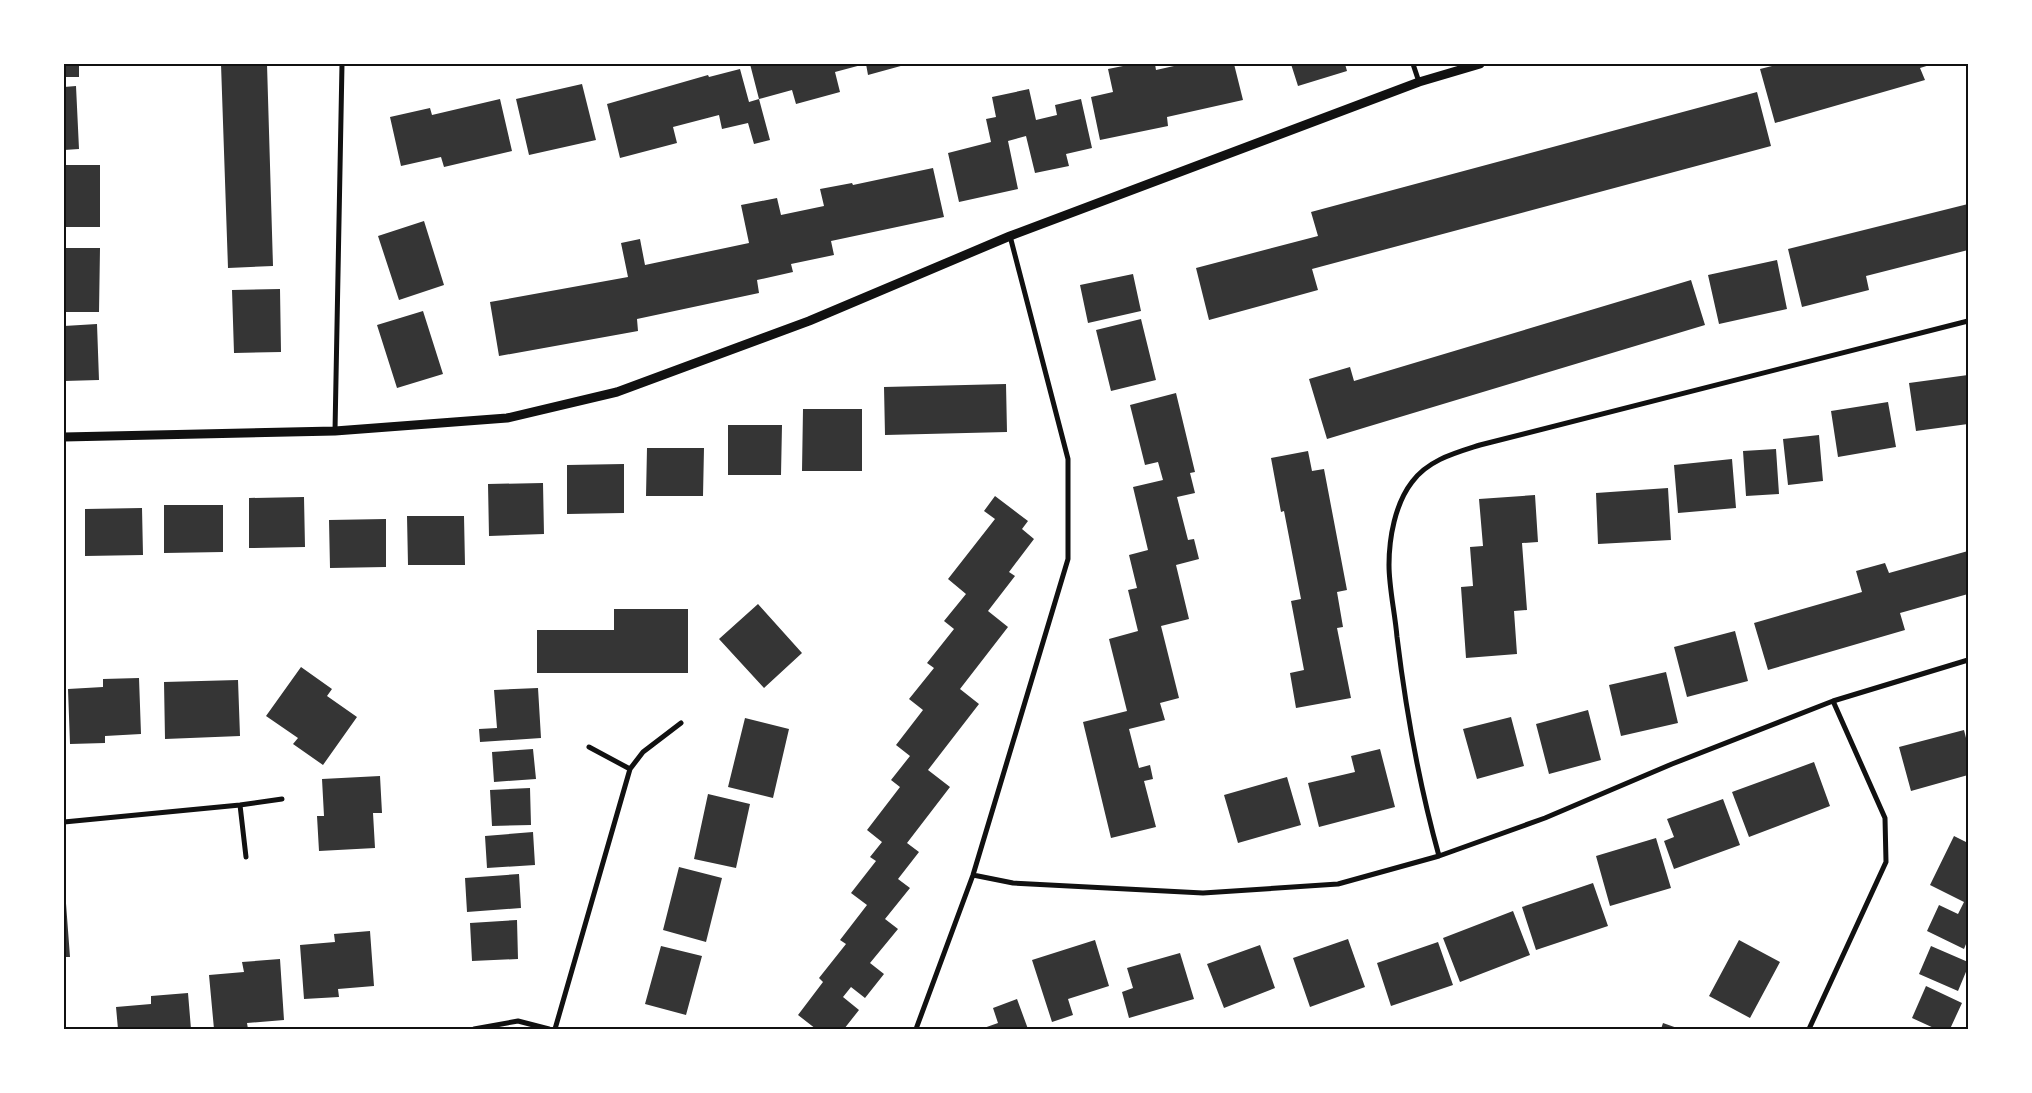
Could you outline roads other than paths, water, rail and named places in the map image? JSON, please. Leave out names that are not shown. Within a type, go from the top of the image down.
[{"type":"street","points":[[335,431],[342,64]]},
{"type":"street","points":[[1413,64],[1419,82]]},
{"type":"street","points":[[64,438],[335,431],[507,418],[617,392],[808,321],[1010,236],[1419,82],[1480,64]]},
{"type":"street","points":[[916,1029],[973,875],[1068,559],[1068,459],[1010,236]]},
{"type":"street","points":[[1439,856],[1427,813],[1405,700],[1389,567],[1391,537],[1395,520],[1411,483],[1424,468],[1442,458],[1480,445],[1968,321]]},
{"type":"street","points":[[973,875],[1013,883],[1203,893],[1338,884],[1439,856],[1545,818],[1672,764],[1833,701],[1968,660]]},
{"type":"street","points":[[1809,1029],[1886,862],[1885,818],[1833,701]]},
{"type":"street","points":[[555,1029],[630,769],[643,752],[681,723]]},
{"type":"street","points":[[589,747],[630,769]]},
{"type":"street","points":[[64,822],[240,806],[282,799]]},
{"type":"street","points":[[240,806],[246,857]]},
{"type":"street","points":[[474,1029],[518,1022],[549,1029]]}]
